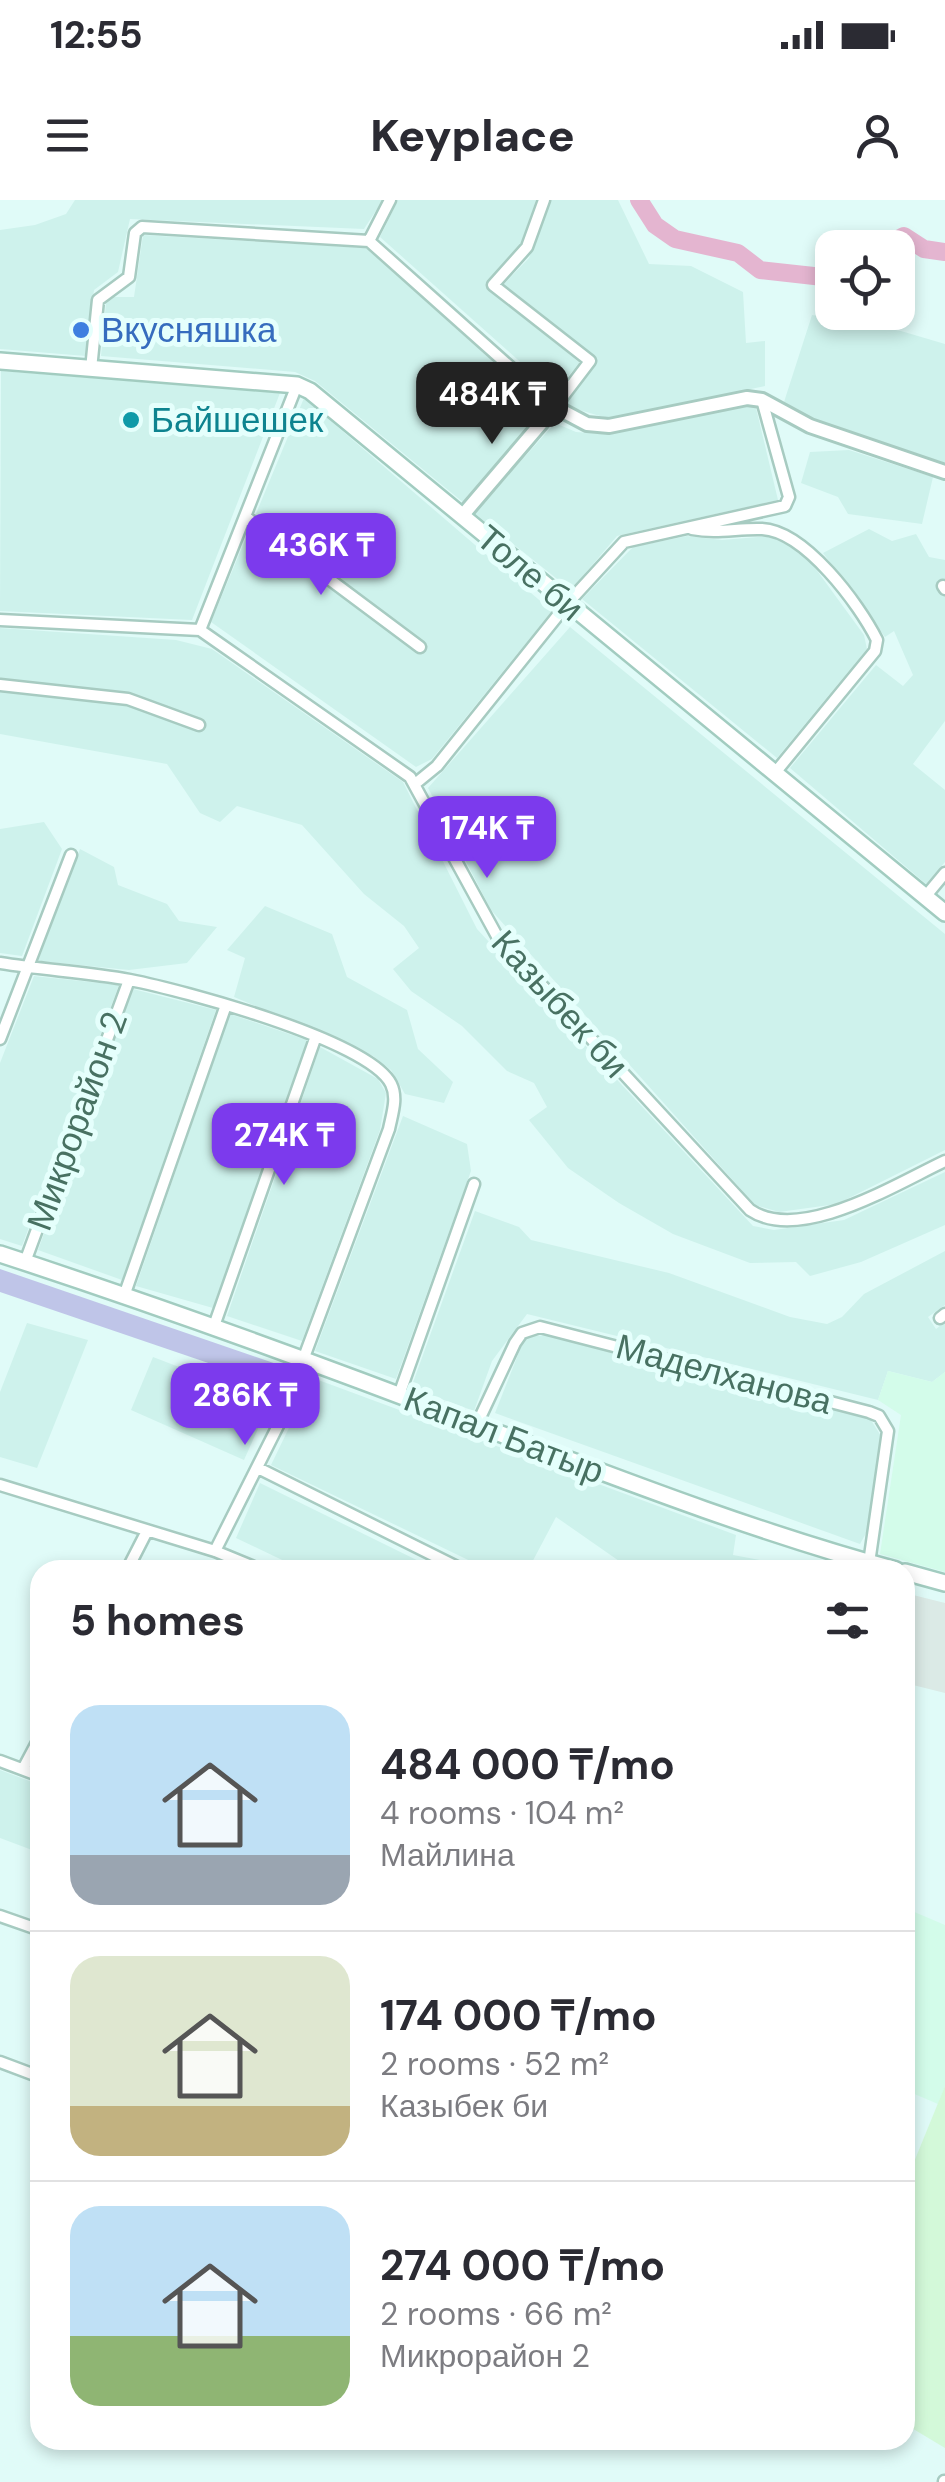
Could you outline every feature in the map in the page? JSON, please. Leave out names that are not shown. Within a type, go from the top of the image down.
[{"type":"main road","points":[[0,361],[297,385]]},
{"type":"main road","name":"Толе би","points":[[297,385],[945,913]]},
{"type":"main road","name":"Капал Батыр","points":[[0,1254],[214,1326],[696,1506],[860,1560]]},
{"type":"main road","points":[[915,1575],[945,1583]]},
{"type":"street","points":[[369,240],[390,200]]},
{"type":"street","points":[[462,516],[590,361],[493,285],[527,247],[544,200]]},
{"type":"street","points":[[90,369],[98,300],[128,277],[135,233],[142,227],[369,240],[555,406],[587,424],[609,426],[748,398],[762,400],[810,426],[945,472]]},
{"type":"street","points":[[0,620],[200,630],[297,385]]},
{"type":"street","points":[[415,784],[436,766],[567,604],[624,542],[785,506],[789,497],[762,400]]},
{"type":"street","points":[[246,517],[420,647]]},
{"type":"street","points":[[686,528],[714,534],[765,529],[791,536],[816,556],[876,640],[875,651],[774,774]]},
{"type":"street","name":"Казыбек би","points":[[200,630],[415,784],[482,916],[498,938],[750,1210],[763,1219],[782,1221],[837,1212],[945,1161]]},
{"type":"street","points":[[0,685],[128,699],[199,725]]},
{"type":"street","points":[[0,1039],[70,856]]},
{"type":"street","points":[[925,897],[945,874]]},
{"type":"street","points":[[0,963],[129,980],[226,1004],[316,1036],[382,1070],[395,1100],[307,1361],[215,1551]]},
{"type":"street","name":"Микрорайон 2","points":[[25,1262],[129,980]]},
{"type":"street","points":[[124,1296],[226,1004]]},
{"type":"street","points":[[214,1326],[316,1036]]},
{"type":"street","points":[[399,1395],[474,1184]]},
{"type":"street","name":"Маделханова","points":[[477,1424],[515,1343],[522,1333],[540,1328],[869,1412],[878,1416],[888,1432],[869,1560]]},
{"type":"street","points":[[258,1468],[443,1560]]},
{"type":"street","points":[[0,1485],[237,1560]]},
{"type":"street","points":[[131,1560],[147,1531]]},
{"type":"street","points":[[23,1769],[30,1756]]},
{"type":"street","points":[[0,1761],[30,1772]]},
{"type":"street","points":[[0,1916],[30,1926]]},
{"type":"street","points":[[0,2062],[30,2073]]},
{"type":"shaded area","points":[[75,200],[383,200],[364,229],[130,219],[118,272],[94,290],[86,356],[0,349],[0,230],[35,225],[66,214]]},
{"type":"shaded area","points":[[398,200],[536,200],[520,246],[485,286],[580,363],[554,392],[380,237]]},
{"type":"shaded area","points":[[551,200],[618,200],[649,264],[691,266],[743,292],[746,343],[765,341],[765,386],[610,419],[566,406],[596,358],[503,285],[529,258]]},
{"type":"shaded area","points":[[143,235],[367,248],[544,408],[464,503],[315,381],[295,372],[101,356],[106,303],[112,297],[134,297]]},
{"type":"shaded area","points":[[812,315],[815,330],[895,330],[945,344],[945,463],[820,422],[784,402]]},
{"type":"shaded area","points":[[1,371],[280,393],[192,620],[0,611]]},
{"type":"shaded area","points":[[304,398],[552,611],[432,759],[416,767],[211,622]]},
{"type":"shaded area","points":[[747,405],[756,408],[778,500],[617,536],[571,590],[474,513],[555,423],[576,432],[603,434]]},
{"type":"shaded area","points":[[849,450],[933,477],[922,524],[848,514],[838,497],[801,483],[810,452]]},
{"type":"shaded area","points":[[869,529],[892,541],[916,534],[929,557],[945,560],[945,721],[913,764],[945,790],[945,862],[926,884],[790,768],[876,665],[903,686],[913,675],[894,631],[885,637],[823,553]]},
{"type":"shaded area","points":[[687,536],[722,540],[770,536],[790,545],[810,561],[864,635],[867,649],[777,758],[582,599],[633,547]]},
{"type":"shaded area","points":[[570,627],[945,934],[945,1150],[837,1204],[779,1212],[755,1205],[491,910],[428,788]]},
{"type":"shaded area","points":[[0,628],[176,640],[212,649],[403,782],[477,929],[753,1226],[774,1230],[844,1220],[945,1172],[945,1225],[861,1262],[810,1276],[796,1262],[750,1263],[673,1234],[619,1203],[568,1168],[529,1120],[547,1107],[534,1083],[507,1071],[462,1026],[411,991],[393,969],[419,948],[404,926],[364,894],[302,825],[237,806],[220,822],[200,813],[167,764],[0,734]]},
{"type":"shaded area","points":[[44,822],[62,849],[22,956],[0,953],[0,829]]},
{"type":"shaded area","points":[[80,849],[114,867],[118,885],[167,904],[179,921],[217,927],[187,963],[129,970],[38,961]]},
{"type":"shaded area","points":[[265,906],[332,934],[347,977],[407,1010],[418,1049],[453,1082],[444,1103],[405,1094],[391,1070],[373,1056],[234,997],[245,958],[227,950]]},
{"type":"shaded area","points":[[34,976],[119,985],[22,1246],[0,1239],[0,1063]]},
{"type":"shaded area","points":[[133,989],[216,1010],[122,1280],[38,1250]]},
{"type":"shaded area","points":[[230,1014],[307,1040],[213,1308],[136,1286]]},
{"type":"shaded area","points":[[320,1047],[378,1079],[386,1093],[380,1130],[302,1341],[227,1316]]},
{"type":"shaded area","points":[[403,1116],[467,1144],[471,1171],[396,1379],[315,1351]]},
{"type":"shaded area","points":[[475,1211],[519,1227],[531,1240],[669,1273],[790,1317],[827,1324],[842,1317],[864,1294],[945,1251],[945,1305],[928,1317],[936,1329],[945,1322],[945,1372],[932,1382],[888,1371],[878,1400],[527,1314],[492,1361],[474,1411],[411,1388]]},
{"type":"shaded area","points":[[0,1269],[294,1370],[285,1389],[0,1292]]},
{"type":"shaded area","points":[[27,1323],[88,1340],[37,1468],[0,1457],[0,1392]]},
{"type":"shaded area","points":[[547,1335],[869,1417],[881,1436],[870,1526],[860,1544],[495,1413],[525,1337]]},
{"type":"shaded area","points":[[153,1357],[270,1402],[244,1460],[131,1410]]},
{"type":"shaded area","points":[[888,1371],[932,1382],[945,1372],[945,1572],[915,1564],[915,1560],[880,1554],[901,1415],[878,1400]]},
{"type":"shaded area","points":[[313,1378],[736,1535],[733,1555],[760,1560],[618,1560],[556,1517],[533,1560],[468,1560],[271,1465]]},
{"type":"shaded area","points":[[260,1483],[417,1560],[282,1560],[236,1538]]},
{"type":"shaded area","points":[[915,1596],[945,1603],[945,1693],[915,1686]]},
{"type":"shaded area","points":[[0,1770],[30,1781],[30,1849],[0,1838]]},
{"type":"shaded area","points":[[915,1912],[945,1925],[945,2086],[938,2104],[915,2094]]},
{"type":"shaded area","points":[[945,2086],[945,2448],[915,2430],[915,2160]]},
{"type":"waterway","points":[[639,200],[655,225],[675,239],[738,253],[760,270],[815,276]]},
{"type":"waterway","points":[[915,243],[924,249],[945,252]]},
{"type":"place","name":"Вкусняшка","points":[[81,330]]},
{"type":"place","name":"Байшешек","points":[[131,420]]}]
